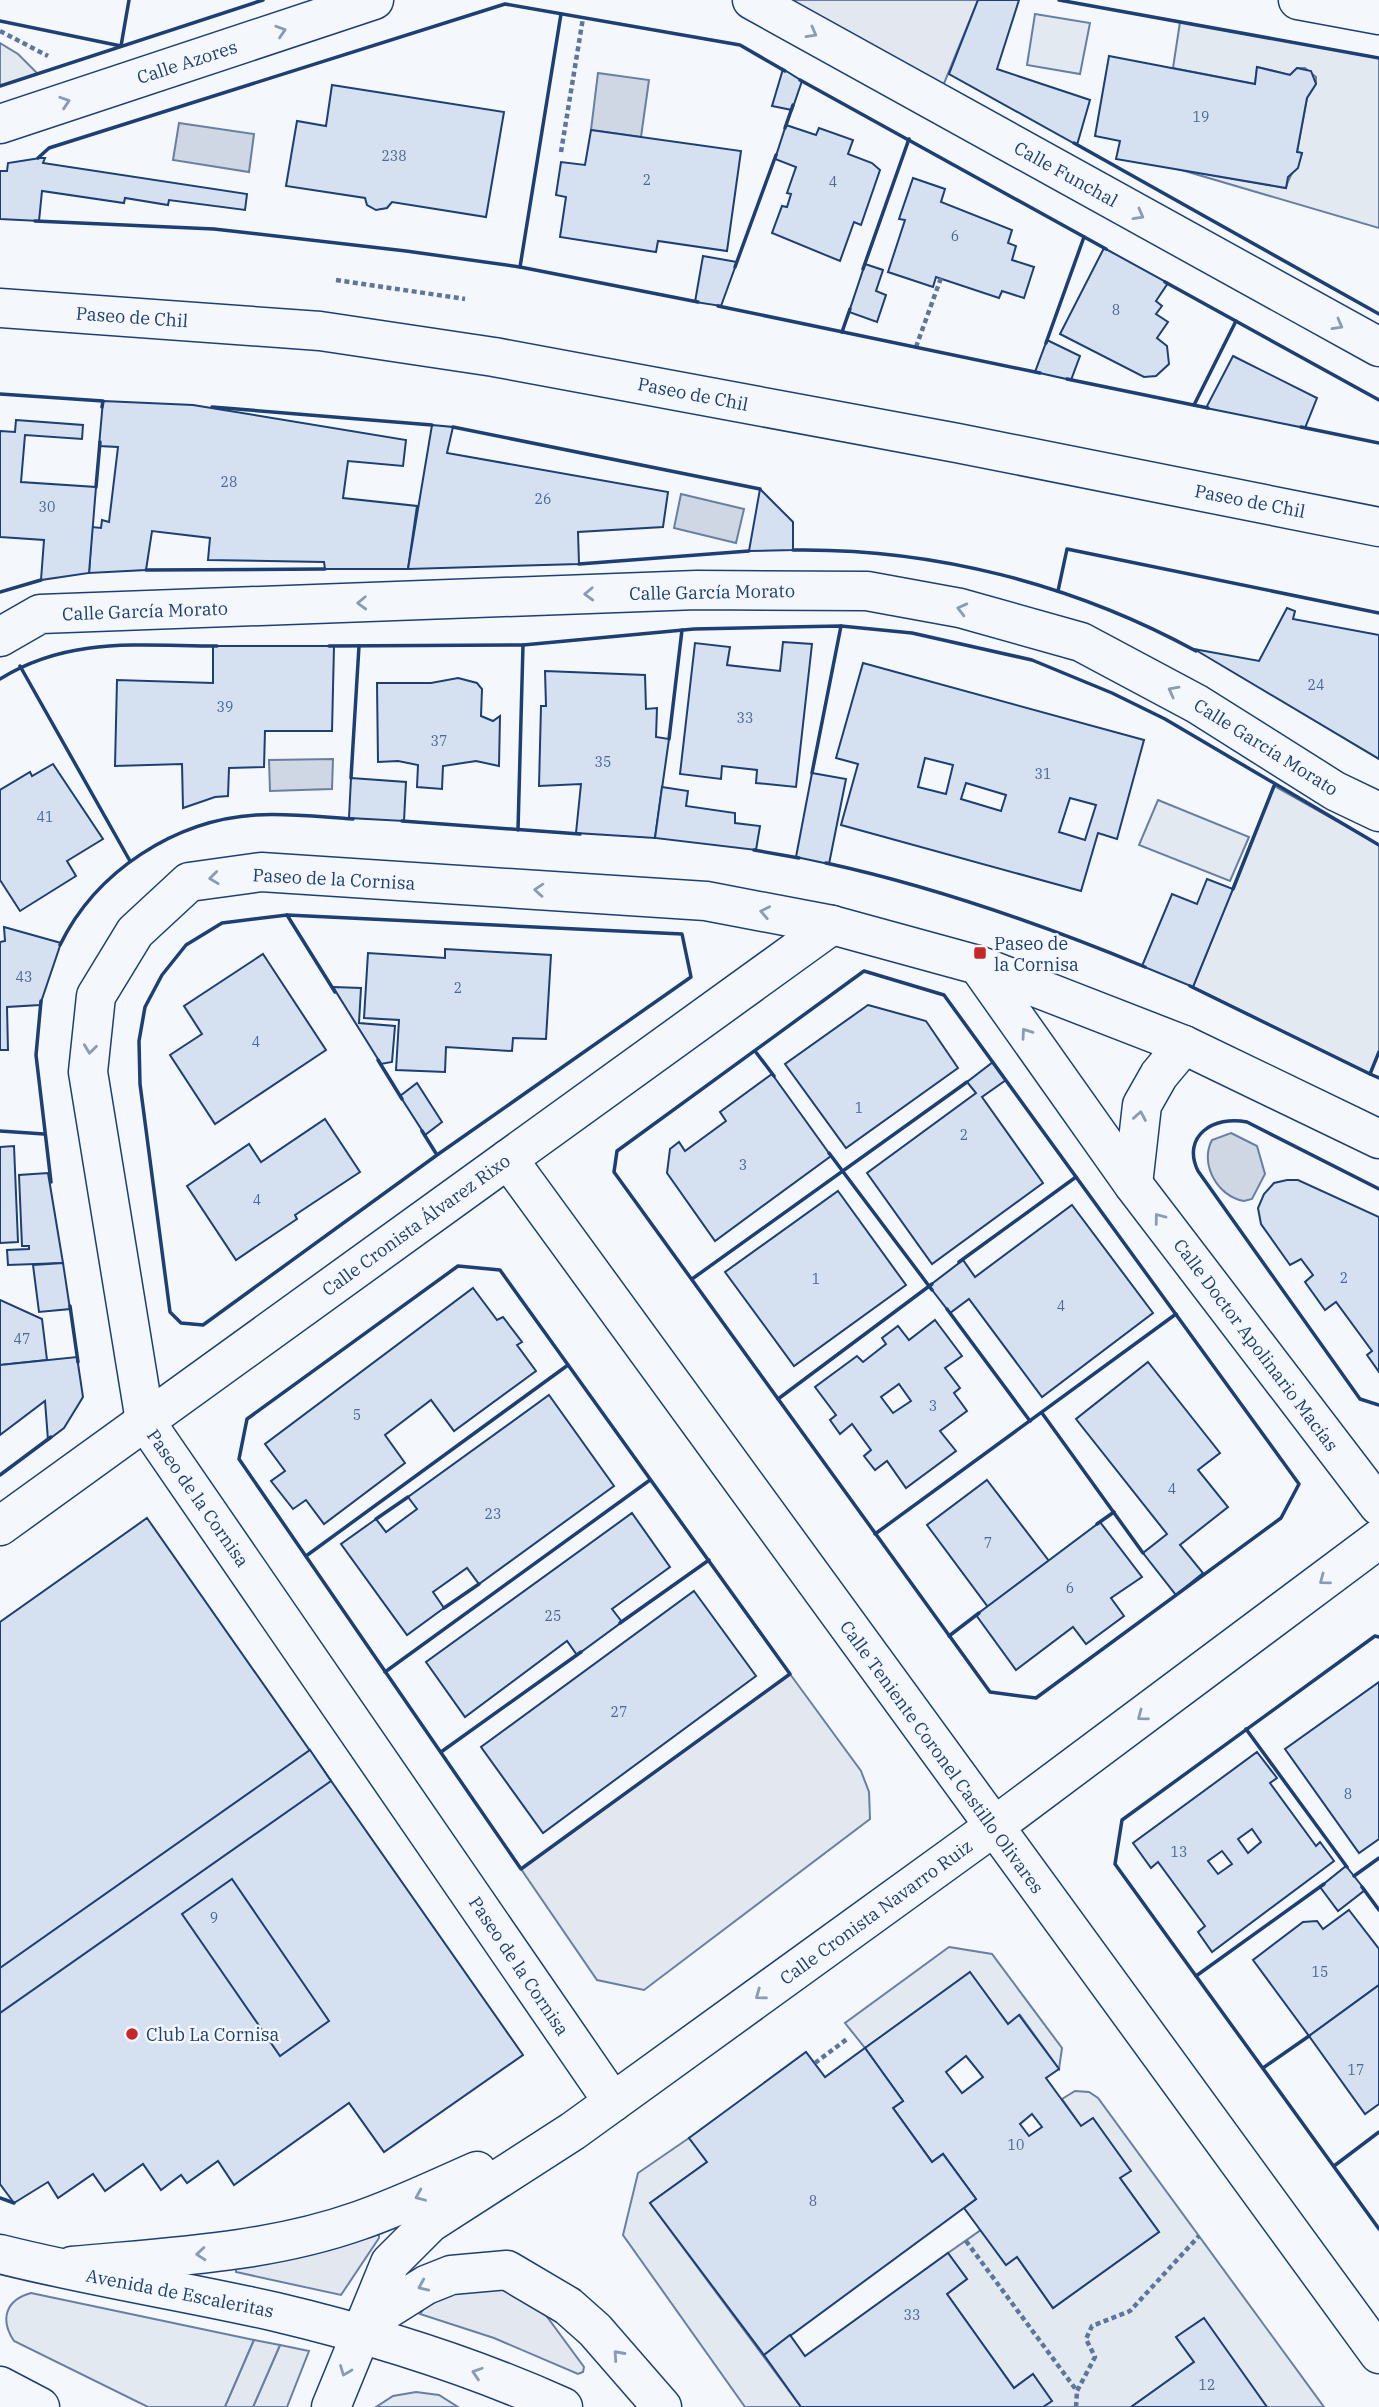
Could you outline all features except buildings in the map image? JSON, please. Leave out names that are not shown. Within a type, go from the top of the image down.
[{"type":"street","name":"Calle Azores","points":[[0,124],[374,0]]},
{"type":"street","name":"Calle Funchal","points":[[752,0],[1379,347]]},
{"type":"street","points":[[1298,0],[1379,15]]},
{"type":"street","name":"Paseo de Chil","points":[[0,308],[320,331],[494,357],[957,443],[1379,527]]},
{"type":"street","name":"Calle García Morato","points":[[0,637],[40,614],[697,590],[867,591],[960,608],[1081,642],[1197,704],[1335,791],[1379,812]]},
{"type":"street","name":"Paseo de la Cornisa","points":[[613,2102],[145,1421],[88,1072],[96,996],[135,932],[189,882],[261,872],[706,901],[832,925],[978,965],[1184,1045],[1379,1139]]},
{"type":"street","name":"Calle Cronista Álvarez Rixo","points":[[0,1526],[832,925]]},
{"type":"street","name":"Calle Doctor Apolinario Macías","points":[[978,965],[1133,1184],[1379,1506]]},
{"type":"street","points":[[1133,1184],[1142,1105],[1159,1075],[1184,1045]]},
{"type":"street","name":"Calle Teniente Coronel Castillo Olivares","points":[[508,1159],[992,1828],[1379,2354]]},
{"type":"street","name":"Calle Cronista Navarro Ruiz","points":[[331,2407],[390,2263],[430,2223],[573,2131],[992,1828],[1379,1539]]},
{"type":"street","name":"Calle Cronista Navarro Ruiz","points":[[54,2268],[216,2253],[321,2232],[359,2221],[573,2131]]},
{"type":"street","name":"Avenida de Escaleritas","points":[[0,2254],[54,2268],[275,2312],[360,2334],[519,2397],[564,2407]]},
{"type":"street","points":[[360,2334],[380,2314],[426,2285],[451,2274],[507,2270],[568,2305],[595,2330],[662,2407]]},
{"type":"street","points":[[0,2386],[40,2407]]},
{"type":"path","points":[[561,152],[583,18]]},
{"type":"path","points":[[0,31],[55,60]]},
{"type":"path","points":[[916,347],[941,278]]},
{"type":"path","points":[[814,2063],[847,2039]]},
{"type":"path","points":[[1076,2407],[1077,2391],[1095,2357],[1086,2339],[1092,2326],[1130,2311],[1199,2236]]},
{"type":"path","points":[[966,2241],[1077,2391]]},
{"type":"shaded area","points":[[790,0],[978,0],[943,86]]},
{"type":"shaded area","points":[[1035,14],[1090,23],[1080,74],[1027,65]]},
{"type":"shaded area","points":[[1180,22],[1379,58],[1379,228],[1178,169],[1286,188],[1302,153],[1297,152],[1307,98],[1316,84],[1316,77],[1305,68],[1297,68],[1290,75],[1257,67],[1255,84],[1173,68]]},
{"type":"shaded area","points":[[0,43],[18,54],[38,74],[0,86]]},
{"type":"shaded area","points":[[598,73],[649,80],[641,137],[591,130]]},
{"type":"shaded area","points":[[179,123],[254,134],[249,172],[173,160]]},
{"type":"shaded area","points":[[681,494],[744,509],[736,543],[674,528]]},
{"type":"shaded area","points":[[333,759],[332,789],[270,791],[269,760]]},
{"type":"shaded area","points":[[1274,786],[1379,845],[1379,1052],[1370,1074],[1193,987]]},
{"type":"shaded area","points":[[1158,800],[1249,837],[1230,881],[1139,845]]},
{"type":"shaded area","points":[[1231,1133],[1257,1146],[1265,1174],[1252,1199],[1244,1201],[1226,1193],[1213,1178],[1210,1169],[1208,1159],[1212,1140]]},
{"type":"shaded area","points":[[790,1674],[861,1771],[869,1792],[870,1819],[644,1990],[597,1980],[521,1869]]},
{"type":"shaded area","points":[[949,1947],[992,1954],[1062,2048],[1059,2069],[1020,2015],[1008,2024],[970,1973],[865,2048],[845,2023]]},
{"type":"shaded area","points":[[1075,2091],[1089,2092],[1098,2098],[1324,2407],[1267,2407],[1176,2337],[1194,2362],[1131,2407],[1043,2407],[1051,2401],[1032,2375],[1014,2388],[947,2294],[967,2279],[948,2253],[981,2230],[1006,2264],[1017,2257],[1053,2308],[1159,2232],[1120,2178],[1130,2171],[1093,2118],[1081,2126],[1062,2099]]},
{"type":"shaded area","points":[[689,2138],[707,2162],[650,2203],[801,2407],[745,2407],[623,2235],[638,2173]]},
{"type":"shaded area","points":[[379,2231],[379,2238],[341,2295],[236,2272],[236,2267]]},
{"type":"shaded area","points":[[496,2283],[545,2314],[584,2367],[583,2372],[578,2374],[494,2338],[420,2314],[428,2303],[451,2292]]},
{"type":"shaded area","points":[[31,2293],[254,2340],[225,2407],[148,2407],[14,2341],[7,2326],[8,2312],[15,2300]]},
{"type":"shaded area","points":[[254,2340],[280,2345],[253,2407],[225,2407]]},
{"type":"shaded area","points":[[280,2345],[309,2351],[287,2407],[253,2407]]},
{"type":"shaded area","points":[[416,2392],[439,2395],[458,2407],[376,2407],[393,2396]]},
{"type":"wall","points":[[0,21],[121,46],[129,0]]},
{"type":"wall","points":[[0,86],[263,0]]},
{"type":"wall","points":[[1059,0],[1379,58]]},
{"type":"wall","points":[[38,158],[49,148],[505,4],[740,45],[785,71]]},
{"type":"wall","points":[[520,267],[561,14]]},
{"type":"wall","points":[[800,80],[1106,249]]},
{"type":"wall","points":[[785,128],[793,105]]},
{"type":"wall","points":[[863,269],[909,139]]},
{"type":"wall","points":[[1074,143],[1379,314]]},
{"type":"wall","points":[[735,267],[776,155]]},
{"type":"wall","points":[[35,221],[214,229],[406,251],[520,267],[698,302]]},
{"type":"wall","points":[[1046,343],[1084,237]]},
{"type":"wall","points":[[1165,282],[1379,400]]},
{"type":"wall","points":[[718,306],[1040,373]]},
{"type":"wall","points":[[842,332],[850,309]]},
{"type":"wall","points":[[1194,405],[1236,321]]},
{"type":"wall","points":[[1067,379],[1208,408]]},
{"type":"wall","points":[[0,394],[103,401],[102,407]]},
{"type":"wall","points":[[212,407],[432,425]]},
{"type":"wall","points":[[453,427],[760,489]]},
{"type":"wall","points":[[1301,427],[1379,443]]},
{"type":"wall","points":[[96,487],[100,442]]},
{"type":"wall","points":[[1058,591],[1067,549],[1379,613]]},
{"type":"wall","points":[[793,550],[898,556],[950,563],[1001,575],[1101,607],[1196,651]]},
{"type":"wall","points":[[579,564],[749,551]]},
{"type":"wall","points":[[146,570],[325,569]]},
{"type":"wall","points":[[0,592],[41,580]]},
{"type":"wall","points":[[329,646],[523,645],[694,629],[841,626],[912,633],[1032,660],[1112,693],[1165,719],[1379,845]]},
{"type":"wall","points":[[812,773],[841,626]]},
{"type":"wall","points":[[669,739],[682,630]]},
{"type":"wall","points":[[0,679],[26,665],[78,650],[132,645],[217,646]]},
{"type":"wall","points":[[518,830],[523,645]]},
{"type":"wall","points":[[351,778],[359,646]]},
{"type":"wall","points":[[20,666],[130,861]]},
{"type":"wall","points":[[1233,889],[1274,786]]},
{"type":"wall","points":[[60,945],[75,918],[94,894],[141,854],[168,839],[196,827],[256,815],[353,819]]},
{"type":"wall","points":[[402,821],[580,834]]},
{"type":"wall","points":[[754,850],[799,858]]},
{"type":"wall","points":[[826,863],[908,883],[988,908],[1145,967]]},
{"type":"wall","points":[[287,915],[335,992]]},
{"type":"wall","points":[[422,1131],[437,1155],[203,1325],[181,1323],[170,1312],[140,1084],[139,1041],[145,1007],[162,975],[186,945],[222,923],[287,915],[682,934],[691,977],[437,1155]]},
{"type":"wall","points":[[864,971],[944,995],[1299,1484],[1281,1518],[1036,1698],[990,1692],[614,1172],[617,1151],[864,971]]},
{"type":"wall","points":[[1190,986],[1370,1074],[1379,1052]]},
{"type":"wall","points":[[41,1001],[36,1055],[51,1182]]},
{"type":"wall","points":[[755,1051],[774,1076]]},
{"type":"wall","points":[[378,1060],[402,1099]]},
{"type":"wall","points":[[1370,1074],[1379,1078]]},
{"type":"wall","points":[[692,1279],[967,1082]]},
{"type":"wall","points":[[1379,1189],[1247,1122],[1223,1122],[1213,1125],[1197,1138],[1194,1148],[1198,1171],[1360,1399],[1379,1405]]},
{"type":"wall","points":[[0,1131],[44,1134]]},
{"type":"wall","points":[[829,1153],[932,1290]]},
{"type":"wall","points":[[959,1262],[1076,1177]]},
{"type":"wall","points":[[458,1266],[500,1270],[790,1674],[521,1869],[239,1459],[247,1419],[458,1266]]},
{"type":"wall","points":[[778,1399],[932,1284]]},
{"type":"wall","points":[[70,1306],[78,1362]]},
{"type":"wall","points":[[947,1309],[1030,1421]]},
{"type":"wall","points":[[875,1534],[1176,1314]]},
{"type":"wall","points":[[306,1556],[568,1365]]},
{"type":"wall","points":[[1042,1413],[1143,1553]]},
{"type":"wall","points":[[0,1475],[51,1437]]},
{"type":"wall","points":[[385,1672],[650,1480]]},
{"type":"wall","points":[[376,1519],[408,1497]]},
{"type":"wall","points":[[1097,1524],[1114,1512]]},
{"type":"wall","points":[[620,1623],[709,1560]]},
{"type":"wall","points":[[444,1608],[479,1584]]},
{"type":"wall","points":[[949,1636],[979,1613]]},
{"type":"wall","points":[[1379,1637],[1375,1636],[1122,1820],[1115,1864],[1379,2229]]},
{"type":"wall","points":[[441,1752],[581,1652]]},
{"type":"wall","points":[[1246,1729],[1347,1867]]},
{"type":"wall","points":[[1354,1876],[1379,1858]]},
{"type":"wall","points":[[1196,1976],[1324,1884]]},
{"type":"wall","points":[[1362,1887],[1379,1910]]},
{"type":"wall","points":[[1263,2068],[1309,2036]]},
{"type":"wall","points":[[1334,2166],[1379,2132]]},
{"type":"wall","points":[[0,2198],[14,2203]]},
{"type":"place","name":"Paseo de la Cornisa","points":[[980,953]]},
{"type":"place","name":"Club La Cornisa","points":[[132,2034]]}]
